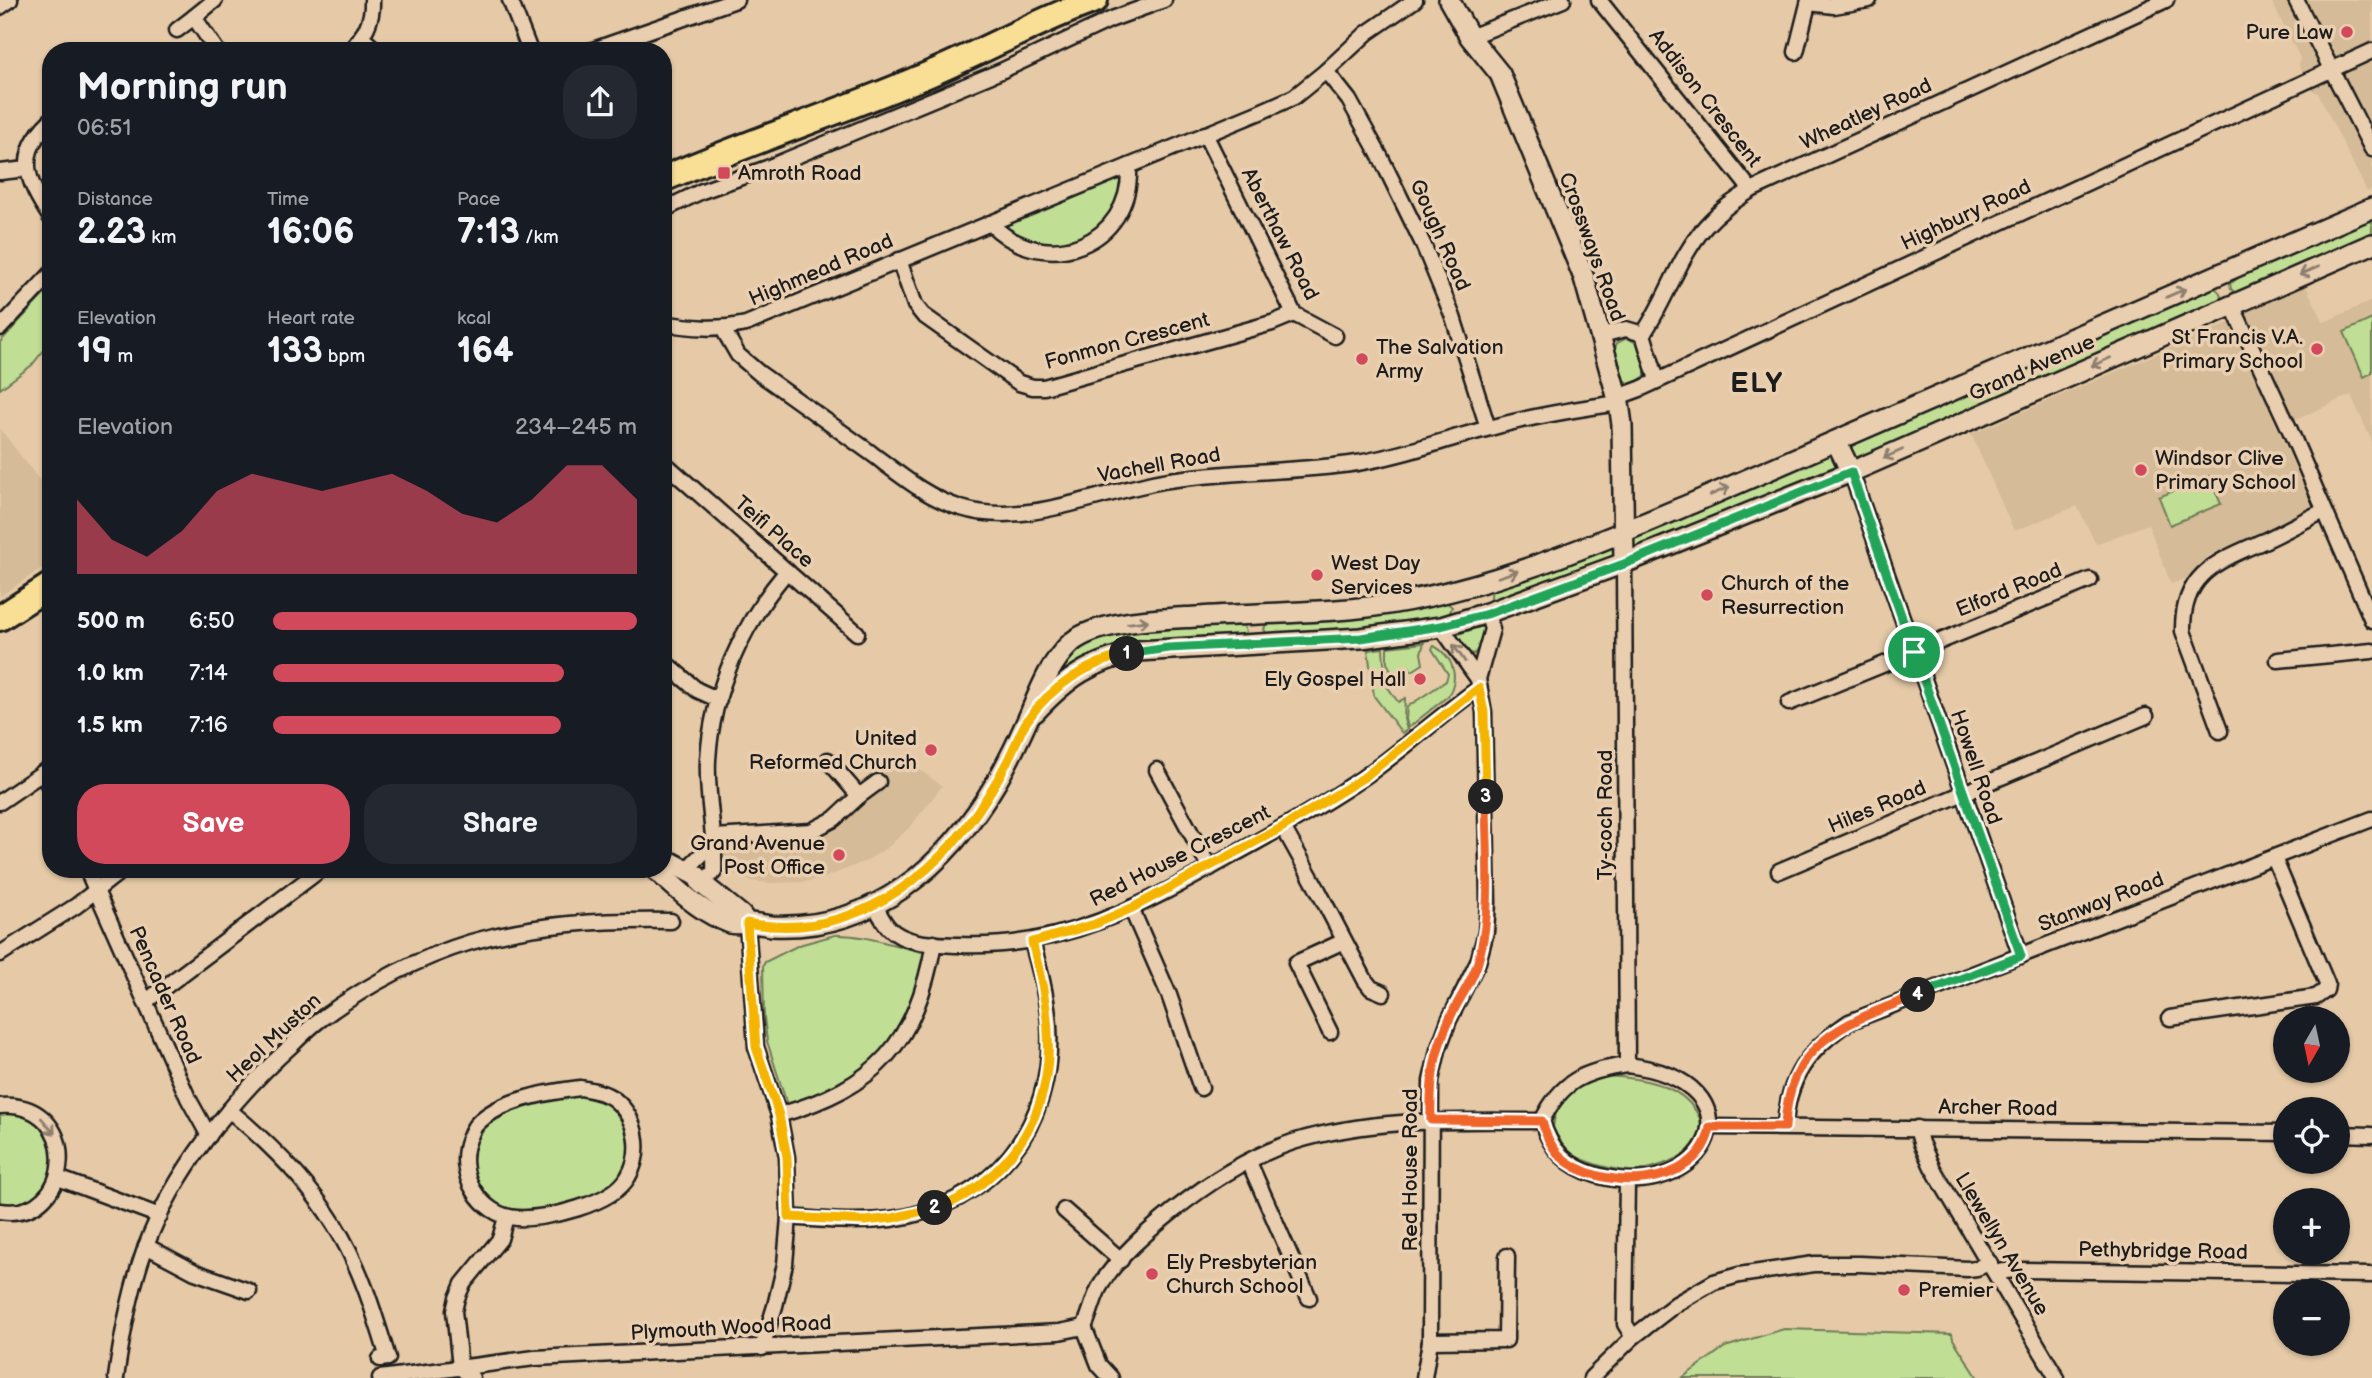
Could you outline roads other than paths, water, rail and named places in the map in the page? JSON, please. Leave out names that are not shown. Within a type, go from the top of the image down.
[{"type":"highway","points":[[672,176],[712,158],[923,90],[1004,38],[1095,0]]},
{"type":"highway","points":[[0,618],[42,591]]},
{"type":"street","points":[[0,7],[10,0]]},
{"type":"street","points":[[177,30],[215,0]]},
{"type":"street","points":[[358,42],[368,29],[372,0]]},
{"type":"street","points":[[510,0],[526,42]]},
{"type":"street","points":[[616,42],[736,0]]},
{"type":"street","points":[[672,206],[702,191],[767,168],[923,90],[1001,71],[1112,19],[1164,0]]},
{"type":"street","name":"Highmead Road","points":[[672,326],[723,329],[746,324],[1294,97],[1367,33],[1415,0]]},
{"type":"street","name":"Crossways Road","points":[[1449,0],[1470,37],[1500,74],[1584,278],[1618,400],[1622,425],[1623,532]]},
{"type":"street","points":[[1470,37],[1563,0]]},
{"type":"street","name":"Addison Crescent","points":[[1600,0],[1751,190]]},
{"type":"street","points":[[1796,52],[1809,1],[1834,6],[1869,0]]},
{"type":"street","name":"Wheatley Road","points":[[1643,334],[1703,228],[1723,208],[1751,190],[2166,0]]},
{"type":"street","points":[[2296,0],[2372,149]]},
{"type":"street","points":[[194,17],[211,42]]},
{"type":"street","points":[[362,37],[367,42]]},
{"type":"street","name":"Highbury Road","points":[[1618,400],[2372,51]]},
{"type":"street","name":"Gough Road","points":[[1326,71],[1349,100],[1423,244],[1453,317],[1488,428]]},
{"type":"street","points":[[42,129],[30,149],[27,170],[30,182],[42,203]]},
{"type":"street","name":"Aberthaw Road","points":[[1205,134],[1294,314],[1335,337]]},
{"type":"street","points":[[990,223],[1002,235],[1019,245],[1042,251],[1065,250],[1087,243],[1107,228],[1118,213],[1127,195],[1129,166]]},
{"type":"street","points":[[0,172],[27,170]]},
{"type":"street","name":"Grand Avenue","points":[[672,868],[688,886],[701,909],[736,924],[811,924],[842,917],[875,905],[909,884],[940,857],[974,818],[1027,721],[1045,677],[1073,641],[1109,625],[1253,613],[1352,609],[1424,597],[1472,585],[1623,532],[2372,208]]},
{"type":"street","name":"Grand Avenue","points":[[1027,721],[1058,688],[1090,667],[1114,656],[1168,648],[1361,638],[1441,626],[1487,614],[1624,564],[1851,472],[2372,244]]},
{"type":"street","name":"Fonmon Crescent","points":[[899,260],[915,305],[923,315],[1019,383],[1032,387],[1044,387],[1259,327],[1294,314]]},
{"type":"street","points":[[2217,276],[2289,428],[2372,620]]},
{"type":"street","points":[[0,328],[42,284]]},
{"type":"street","name":"Vachell Road","points":[[723,329],[738,355],[770,381],[928,494],[944,502],[978,512],[1010,513],[1072,505],[1139,485],[1203,475],[1358,463],[1488,428],[1618,400]]},
{"type":"street","points":[[1601,335],[1626,329],[1643,334],[1657,380]]},
{"type":"street","points":[[1836,441],[1851,472]]},
{"type":"street","name":"Teifi Place","points":[[672,470],[857,633]]},
{"type":"street","name":"Howell Road","points":[[1851,472],[2021,956]]},
{"type":"street","points":[[2220,732],[2183,631],[2183,617],[2191,590],[2203,572],[2222,558],[2324,511]]},
{"type":"street","points":[[1623,532],[1624,564]]},
{"type":"street","name":"Ty-coch Road","points":[[1624,564],[1627,1065]]},
{"type":"street","points":[[688,886],[714,872],[708,762],[728,667],[770,590],[787,571]]},
{"type":"street","name":"Elford Road","points":[[1789,704],[2090,580]]},
{"type":"street","points":[[1472,585],[1487,614]]},
{"type":"street","points":[[1253,613],[1256,645]]},
{"type":"street","name":"Red House Road","points":[[1424,1378],[1430,1341],[1430,1081],[1449,1020],[1478,962],[1486,932],[1486,757],[1484,712],[1479,683],[1492,629],[1487,614]]},
{"type":"street","name":"Red House Road","points":[[1441,626],[1479,683]]},
{"type":"street","points":[[2278,660],[2372,651]]},
{"type":"street","points":[[672,669],[696,690],[719,700]]},
{"type":"street","name":"Red House Crescent","points":[[875,905],[886,925],[897,935],[934,943],[988,946],[1032,942],[1095,924],[1210,868],[1363,778],[1479,683]]},
{"type":"street","name":"Hiles Road","points":[[1779,871],[2146,716]]},
{"type":"street","points":[[828,760],[859,796]]},
{"type":"street","points":[[1157,770],[1210,868]]},
{"type":"street","points":[[0,802],[42,773]]},
{"type":"street","points":[[688,886],[690,866],[714,840],[811,831],[834,819],[878,782]]},
{"type":"street","name":"Stanway Road","points":[[1785,1127],[1788,1098],[1802,1065],[1830,1034],[1849,1022],[2372,819]]},
{"type":"street","points":[[1283,827],[1371,988],[1383,993]]},
{"type":"street","points":[[2170,1018],[2316,997],[2326,990],[2327,984],[2274,858]]},
{"type":"street","name":"Pencader Road","points":[[90,878],[188,1098],[209,1136]]},
{"type":"street","points":[[0,954],[112,878]]},
{"type":"street","points":[[145,1002],[309,878]]},
{"type":"street","name":"Grand Avenue","points":[[672,878],[688,886]]},
{"type":"street","points":[[1132,908],[1169,995],[1202,1088]]},
{"type":"street","name":"Heol Muston","points":[[116,1378],[122,1332],[146,1246],[183,1174],[229,1110],[271,1064],[322,1017],[410,965],[471,942],[561,924],[613,920],[671,921]]},
{"type":"street","points":[[747,923],[756,1047],[779,1115],[787,1157],[789,1217],[785,1264],[762,1348]]},
{"type":"street","points":[[789,1217],[865,1221],[893,1218],[942,1206],[981,1185],[1008,1160],[1025,1134],[1041,1099],[1049,1054],[1048,1006],[1032,942]]},
{"type":"street","points":[[1331,1032],[1296,963],[1344,942]]},
{"type":"street","points":[[779,1115],[819,1103],[867,1074],[888,1055],[903,1035],[919,1005],[929,973],[934,943]]},
{"type":"street","points":[[1627,1065],[1648,1068],[1687,1086],[1701,1098],[1707,1110],[1710,1127],[1705,1144],[1686,1165],[1656,1177],[1627,1181],[1584,1172],[1570,1164],[1551,1145],[1542,1121],[1550,1104],[1563,1089],[1582,1075],[1627,1065]]},
{"type":"street","points":[[580,1088],[614,1099],[633,1126],[637,1152],[628,1179],[594,1202],[561,1213],[523,1218],[506,1217],[482,1202],[472,1188],[466,1171],[467,1144],[475,1126],[493,1112],[550,1091],[580,1088]]},
{"type":"street","points":[[0,1106],[25,1108],[38,1114],[56,1136],[61,1164],[58,1178],[37,1204],[21,1211],[0,1211]]},
{"type":"street","points":[[229,1110],[278,1154],[335,1224],[372,1305],[388,1358],[380,1359]]},
{"type":"street","points":[[1111,1378],[1099,1364],[1084,1328],[1098,1290],[1121,1260],[1151,1229],[1186,1200],[1248,1161],[1317,1136],[1377,1125],[1431,1120],[1542,1121]]},
{"type":"street","name":"Archer Road","points":[[1710,1127],[2273,1133]]},
{"type":"street","name":"Llewellyn Avenue","points":[[1917,1128],[1932,1167],[2057,1378]]},
{"type":"street","points":[[2350,1134],[2372,1135]]},
{"type":"street","points":[[1248,1161],[1309,1298]]},
{"type":"street","points":[[58,1178],[160,1216]]},
{"type":"street","points":[[1627,1181],[1625,1324],[1633,1338]]},
{"type":"street","points":[[1063,1210],[1121,1260]]},
{"type":"street","points":[[472,1378],[460,1367],[454,1311],[463,1284],[500,1240],[506,1217]]},
{"type":"street","points":[[146,1246],[195,1272],[249,1291]]},
{"type":"street","points":[[1430,1341],[1506,1340],[1507,1256]]},
{"type":"street","name":"Pethybridge Road","points":[[1591,1378],[1633,1338],[1693,1293],[1714,1282],[1739,1275],[1814,1264],[2372,1275]]},
{"type":"street","name":"Plymouth Wood Road","points":[[380,1378],[536,1358],[1059,1332],[1084,1328]]},
{"type":"place","name":"Pure Law","points":[[2347,32]]},
{"type":"place","name":"Amroth Road","points":[[724,173]]},
{"type":"place","name":"St Francis V.A. Primary School","points":[[2317,349]]},
{"type":"place","name":"The Salvation Army","points":[[1362,359]]},
{"type":"place","name":"Windsor Clive Primary School","points":[[2141,470]]},
{"type":"place","name":"West Day Services","points":[[1317,575]]},
{"type":"place","name":"Church of the Resurrection","points":[[1707,595]]},
{"type":"place","name":"Ely Gospel Hall","points":[[1420,679]]},
{"type":"place","name":"United Reformed Church","points":[[931,750]]},
{"type":"place","name":"Grand Avenue Post Office","points":[[839,855]]},
{"type":"place","name":"Ely Presbyterian Church School","points":[[1152,1274]]},
{"type":"place","name":"Premier","points":[[1904,1290]]},
{"type":"district","name":"ELY","points":[[1757,383]]}]
